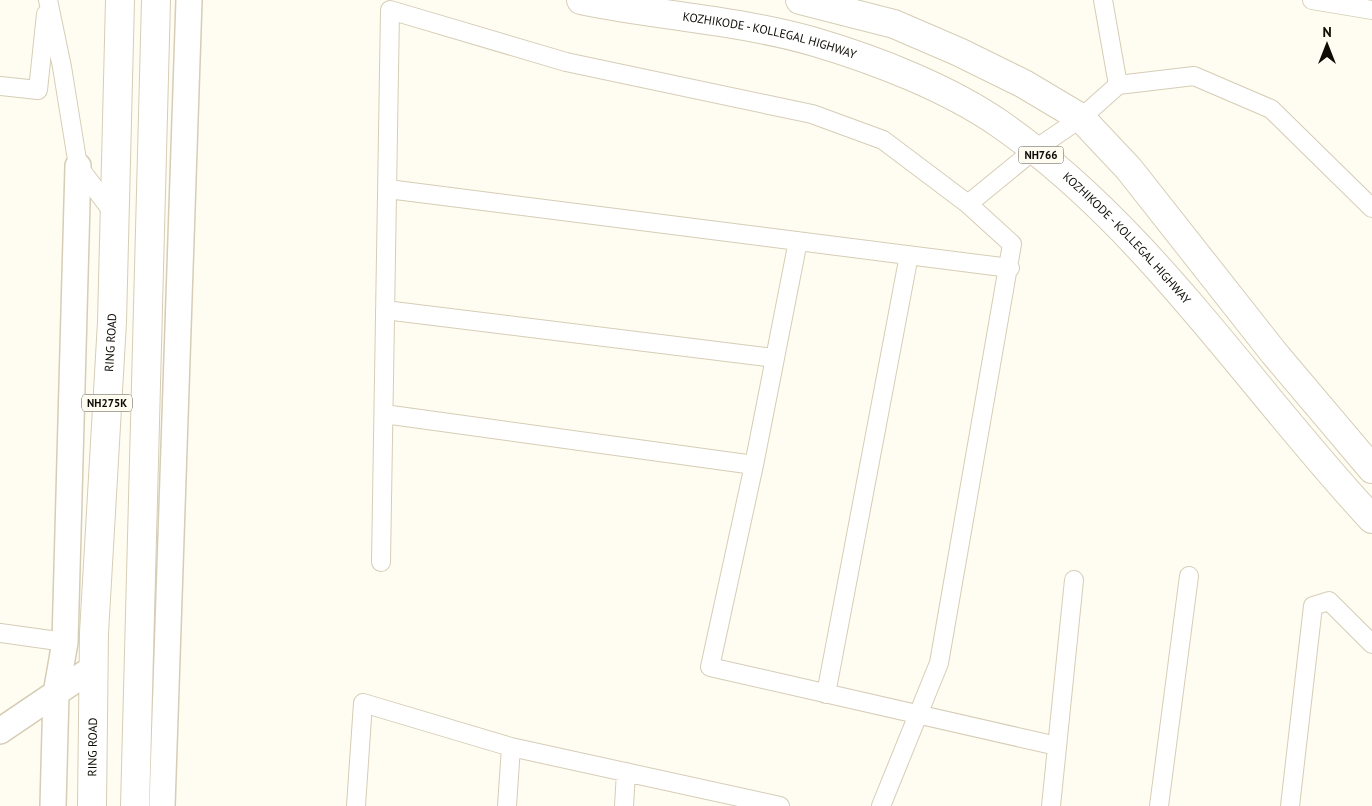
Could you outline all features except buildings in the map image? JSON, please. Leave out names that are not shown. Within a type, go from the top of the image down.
[{"type":"highway","name":"RING ROAD","points":[[92,806],[93,668],[112,322],[120,0]]},
{"type":"highway","points":[[135,806],[156,0]]},
{"type":"highway","name":"KOZHIKODE - KOLLEGAL HIGHWAY","points":[[581,0],[740,26],[814,42],[885,67],[939,90],[998,123],[1085,190],[1182,296],[1339,483],[1372,519]]},
{"type":"highway","points":[[800,0],[894,24],[959,52],[1024,84],[1081,118],[1130,169],[1274,353],[1372,469]]},
{"type":"street","points":[[0,86],[38,90],[48,0],[62,67],[78,166],[65,642],[56,694],[53,806]]},
{"type":"street","points":[[162,806],[189,0]]},
{"type":"street","points":[[1103,0],[1118,85]]},
{"type":"street","points":[[1312,0],[1372,10]]},
{"type":"street","points":[[381,562],[390,10],[566,62],[812,114],[883,140],[968,204],[1012,244],[1010,268],[939,663],[881,806]]},
{"type":"street","points":[[968,204],[1034,150],[1081,118],[1118,85],[1194,76],[1271,109],[1372,208]]},
{"type":"street","points":[[78,166],[115,215]]},
{"type":"street","points":[[388,189],[1010,268]]},
{"type":"street","points":[[798,241],[754,465],[710,667],[1057,746]]},
{"type":"street","points":[[826,694],[909,254]]},
{"type":"street","points":[[386,310],[774,358]]},
{"type":"street","points":[[384,414],[754,465]]},
{"type":"street","points":[[1159,806],[1189,576]]},
{"type":"street","points":[[1051,806],[1074,580]]},
{"type":"street","points":[[1290,806],[1313,606],[1329,601],[1369,636]]},
{"type":"street","points":[[0,633],[65,642]]},
{"type":"street","points":[[0,731],[93,668]]},
{"type":"street","points":[[356,806],[362,703],[511,747],[626,772],[724,800],[780,806]]},
{"type":"street","points":[[507,806],[511,747]]},
{"type":"street","points":[[624,806],[626,772]]}]
